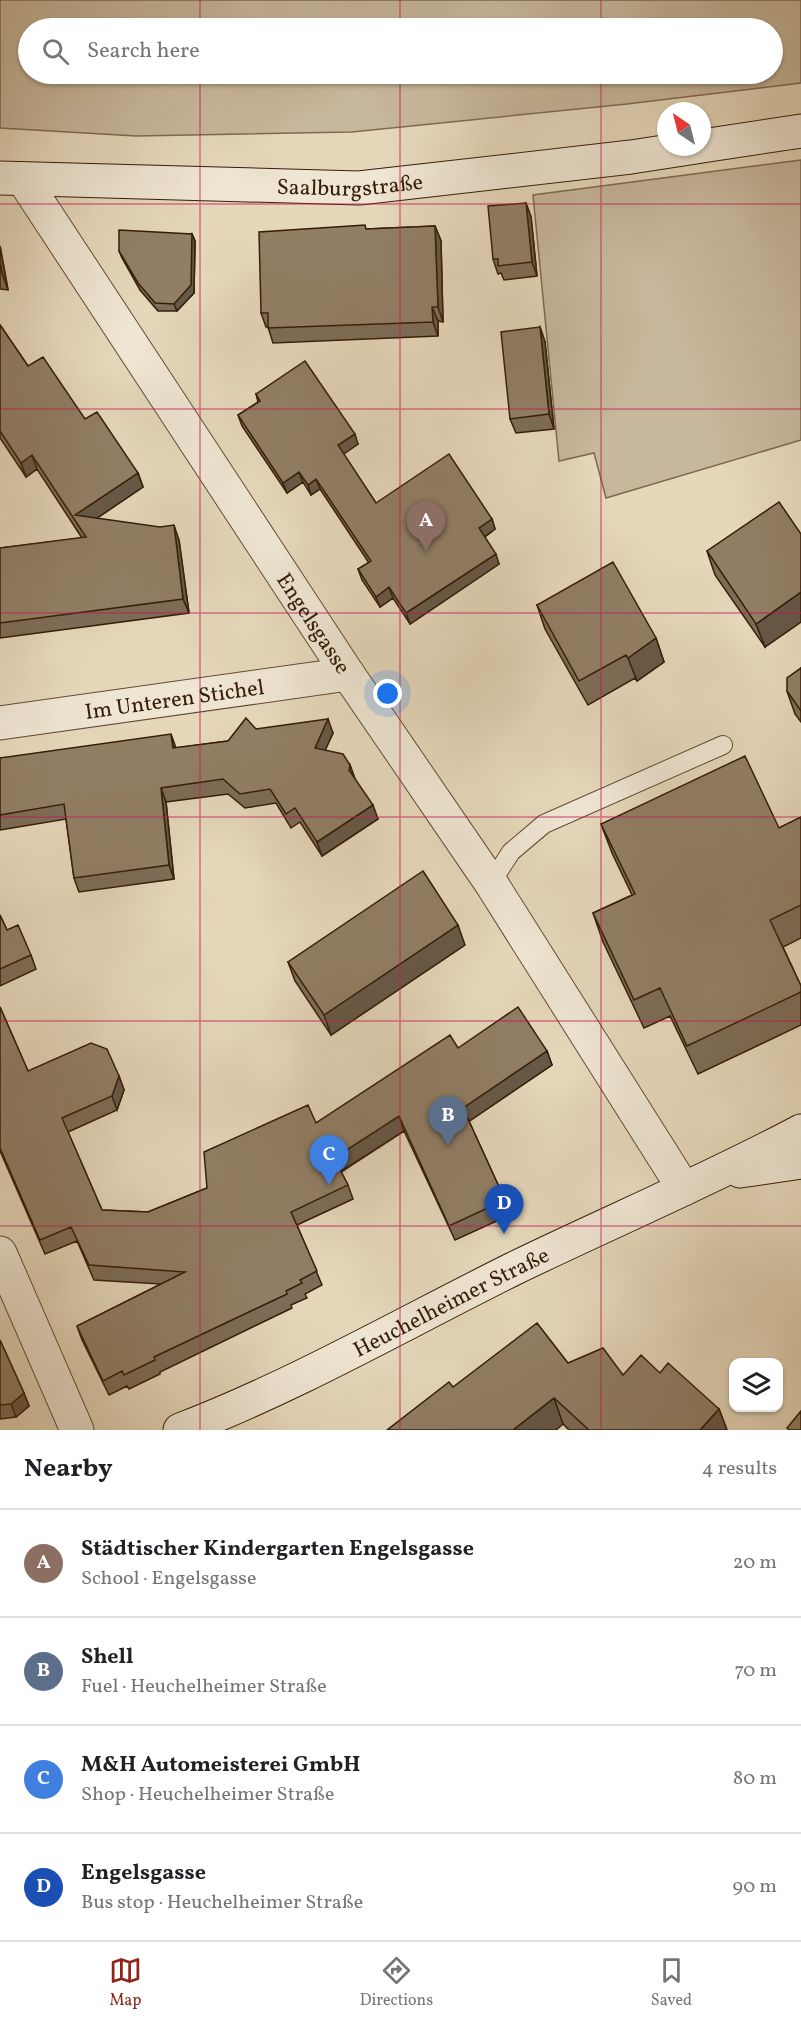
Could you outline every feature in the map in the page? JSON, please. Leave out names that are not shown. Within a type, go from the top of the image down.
[{"type":"street","points":[[711,145],[801,131]]},
{"type":"street","name":"Saalburgstraße","points":[[11,179],[359,188],[657,153]]},
{"type":"street","name":"Engelsgasse","points":[[11,179],[491,883],[684,1189]]},
{"type":"street","name":"Im Unteren Stichel","points":[[0,723],[348,674]]},
{"type":"street","name":"Heuchelheimer Straße","points":[[180,1430],[296,1378],[517,1267],[723,1172],[801,1131]]},
{"type":"street","name":"Heuchelheimer Straße","points":[[723,1172],[795,1166]]},
{"type":"street","points":[[0,1253],[77,1430]]},
{"type":"lane","points":[[491,883],[511,852],[544,824],[723,746]]},
{"type":"shaded area","points":[[0,0],[801,0],[801,83],[627,104],[352,132],[136,136],[0,128]]},
{"type":"shaded area","points":[[801,160],[801,440],[606,498],[594,453],[559,461],[533,195]]},
{"type":"building","points":[[526,203],[532,262],[498,266],[498,259],[493,259],[488,206]]},
{"type":"building","points":[[365,225],[366,229],[435,226],[438,307],[432,307],[433,322],[268,328],[268,313],[261,313],[259,232]]},
{"type":"building","points":[[119,230],[192,234],[191,285],[174,304],[155,303],[138,283],[119,251]]},
{"type":"building","points":[[0,325],[28,366],[43,357],[85,419],[97,412],[138,473],[75,515],[160,527],[174,525],[183,599],[0,623],[0,548],[86,537],[32,455],[21,463],[0,431]]},
{"type":"building","points":[[540,327],[549,414],[510,419],[501,332]]},
{"type":"building","points":[[305,361],[355,434],[338,445],[376,503],[449,454],[492,519],[479,528],[496,554],[406,613],[389,587],[376,597],[358,569],[371,561],[316,479],[308,485],[299,472],[283,483],[238,415],[260,401],[256,394]]},
{"type":"building","points":[[779,502],[801,534],[801,592],[756,624],[707,551]]},
{"type":"building","points":[[613,562],[656,638],[628,658],[626,655],[579,681],[537,605]]},
{"type":"building","points":[[801,668],[801,711],[787,691],[787,678]]},
{"type":"building","points":[[246,718],[256,729],[328,719],[315,748],[343,754],[350,765],[349,770],[373,805],[317,842],[295,808],[286,814],[270,789],[240,794],[223,779],[161,788],[169,865],[74,878],[64,804],[0,815],[0,758],[171,734],[173,748],[228,741]]},
{"type":"building","points":[[745,756],[779,828],[801,817],[801,905],[770,920],[801,986],[801,992],[687,1046],[660,988],[634,1000],[593,913],[635,894],[601,824]]},
{"type":"building","points":[[423,871],[458,925],[324,1015],[288,962]]},
{"type":"building","points":[[0,915],[7,930],[18,925],[31,955],[0,969]]},
{"type":"building","points":[[0,1007],[28,1071],[91,1043],[107,1049],[119,1076],[112,1096],[62,1118],[102,1210],[148,1212],[207,1188],[204,1152],[308,1105],[316,1123],[450,1035],[458,1048],[518,1007],[547,1051],[463,1108],[505,1200],[449,1226],[399,1116],[334,1158],[348,1185],[291,1212],[317,1271],[300,1280],[302,1283],[286,1291],[287,1294],[154,1357],[155,1360],[124,1375],[122,1371],[103,1381],[77,1326],[185,1272],[89,1265],[71,1227],[40,1240],[0,1148]]},
{"type":"building","points":[[537,1323],[568,1363],[603,1348],[623,1375],[641,1355],[660,1373],[668,1363],[719,1409],[700,1430],[589,1430],[554,1398],[513,1430],[387,1430],[449,1382],[453,1387]]},
{"type":"building","points":[[0,1340],[24,1393],[11,1404],[0,1405]]},
{"type":"building","points":[[801,1411],[801,1430],[789,1430],[787,1428]]},
{"type":"place","name":"Städtischer Kindergarten Engelsgasse","points":[[426,551]]},
{"type":"place","name":"Shell","points":[[448,1146]]},
{"type":"place","name":"M&H Automeisterei GmbH","points":[[329,1185]]},
{"type":"place","name":"Engelsgasse","points":[[504,1234]]}]
